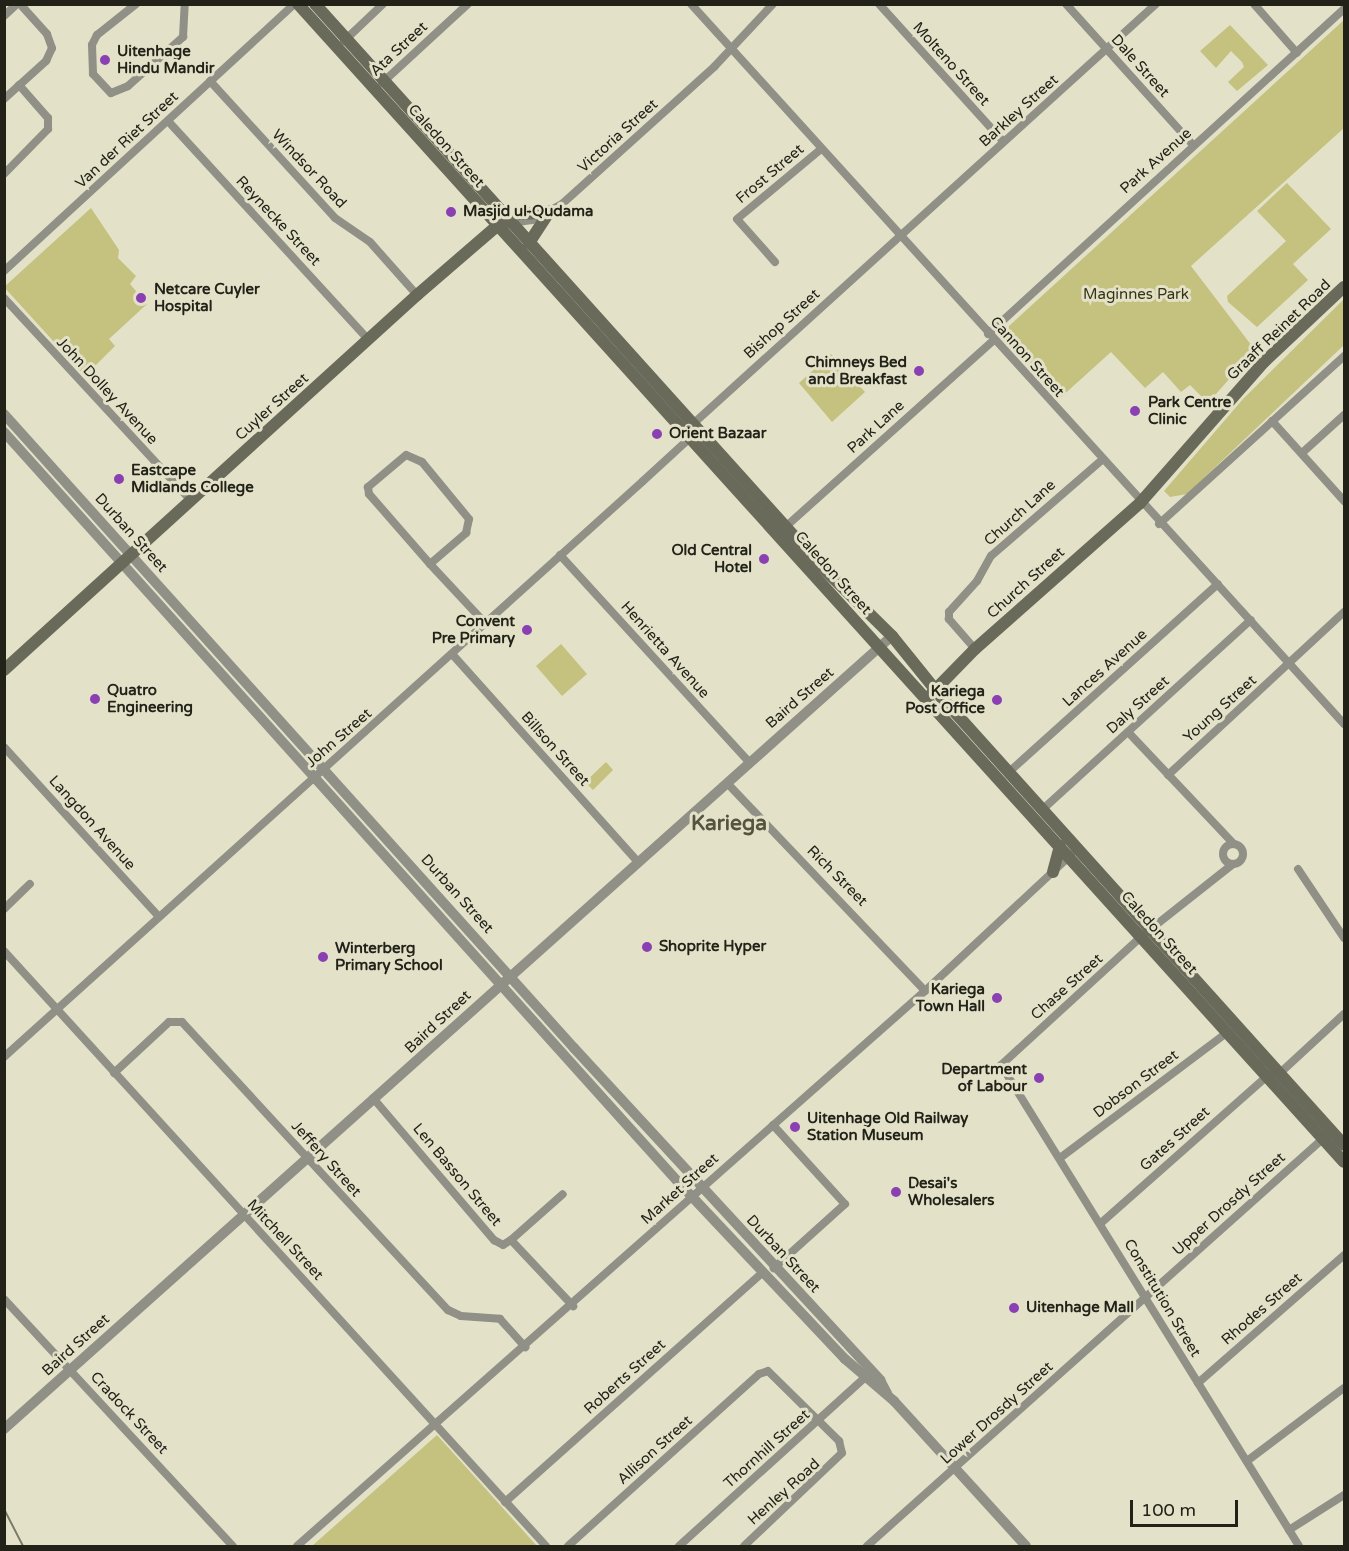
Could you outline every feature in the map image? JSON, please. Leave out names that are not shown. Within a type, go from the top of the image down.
[{"type":"main road","name":"Caledon Street","points":[[296,4],[385,80],[690,438],[892,636],[1043,809],[1074,853],[1327,1135],[1344,1162]]},
{"type":"main road","name":"Caledon Street","points":[[315,4],[376,90],[504,221],[529,243],[694,423],[880,648],[1060,846],[1074,853]]},
{"type":"main road","points":[[504,221],[549,212]]},
{"type":"main road","points":[[529,243],[549,212]]},
{"type":"main road","name":"Cuyler Street","points":[[4,670],[368,339],[504,221]]},
{"type":"main road","name":"Graaff Reinet Road","points":[[1140,503],[1264,362],[1344,287]]},
{"type":"main road","name":"Church Street","points":[[935,687],[1140,503]]},
{"type":"main road","points":[[915,687],[935,687],[933,706]]},
{"type":"main road","points":[[1053,872],[1060,846]]},
{"type":"main road","name":"Caledon Street","points":[[1147,932],[1228,1032],[1274,1075]]},
{"type":"main road","name":"Caledon Street","points":[[1327,1135],[1344,1145]]},
{"type":"street","points":[[4,16],[19,4],[47,34],[52,48],[46,61],[4,99]]},
{"type":"street","points":[[136,4],[97,35],[92,45],[93,74],[111,93],[128,86],[183,37],[185,4]]},
{"type":"street","name":"Van der Riet Street","points":[[4,271],[296,4]]},
{"type":"street","points":[[341,43],[383,4]]},
{"type":"street","name":"Ata Street","points":[[376,90],[468,4]]},
{"type":"street","name":"Cannon Street","points":[[691,4],[1159,524],[1218,584],[1344,724]]},
{"type":"street","name":"Victoria Street","points":[[549,212],[731,49],[773,4]]},
{"type":"street","name":"Molteno Street","points":[[879,4],[1003,141]]},
{"type":"street","name":"Dale Street","points":[[1066,4],[1193,145]]},
{"type":"street","name":"Barkley Street","points":[[902,238],[1003,141],[1156,4]]},
{"type":"street","points":[[1254,4],[1297,53]]},
{"type":"street","name":"Park Avenue","points":[[991,337],[1193,145],[1344,9]]},
{"type":"street","name":"Windsor Road","points":[[210,81],[335,218],[370,242],[417,295]]},
{"type":"street","points":[[4,174],[45,136],[49,124],[19,85]]},
{"type":"street","name":"Reynecke Street","points":[[168,121],[368,339]]},
{"type":"street","name":"Frost Street","points":[[775,262],[737,219],[821,149]]},
{"type":"street","name":"Bishop Street","points":[[694,423],[902,238]]},
{"type":"street","name":"John Dolley Avenue","points":[[4,298],[191,501]]},
{"type":"street","name":"Park Lane","points":[[782,530],[991,337]]},
{"type":"street","points":[[1159,524],[1344,356]]},
{"type":"street","name":"Durban Street","points":[[4,414],[314,777],[501,985],[692,1196],[769,1270],[886,1394],[1022,1545]]},
{"type":"street","points":[[1302,453],[1344,415]]},
{"type":"street","points":[[1272,421],[1344,501]]},
{"type":"street","points":[[690,438],[694,423]]},
{"type":"street","name":"Durban Street","points":[[4,432],[325,770],[701,1188],[769,1270]]},
{"type":"street","name":"John Street","points":[[4,1057],[314,777],[325,770],[690,438]]},
{"type":"street","points":[[430,564],[466,533],[469,519],[422,462],[406,455],[387,468],[368,491],[430,564],[486,624]]},
{"type":"street","name":"Church Lane","points":[[975,649],[949,619],[949,612],[977,581],[991,556],[1102,460]]},
{"type":"street","name":"Henrietta Avenue","points":[[560,555],[750,763]]},
{"type":"street","name":"Lances Avenue","points":[[1010,772],[1218,584]]},
{"type":"street","name":"Young Street","points":[[1168,775],[1344,612]]},
{"type":"street","name":"Daly Street","points":[[1043,809],[1251,620]]},
{"type":"street","name":"Baird Street","points":[[4,1429],[242,1214],[892,636]]},
{"type":"street","name":"Billson Street","points":[[452,654],[638,862]]},
{"type":"street","points":[[1128,732],[1243,855],[1233,864],[1224,853],[1220,832]]},
{"type":"street","name":"Langdon Avenue","points":[[4,747],[159,917]]},
{"type":"street","name":"Rich Street","points":[[727,783],[925,991]]},
{"type":"street","points":[[1216,878],[1224,853],[1234,844]]},
{"type":"street","name":"Market Street","points":[[297,1546],[573,1306],[692,1196],[925,991],[1074,853]]},
{"type":"street","name":"Chase Street","points":[[1002,1065],[1147,932],[1233,864]]},
{"type":"street","points":[[1298,869],[1344,938]]},
{"type":"street","points":[[4,909],[30,885]]},
{"type":"street","name":"Mitchell Street","points":[[4,951],[546,1546]]},
{"type":"street","name":"Gates Street","points":[[1101,1223],[1344,1014]]},
{"type":"street","name":"Jeffery Street","points":[[114,1073],[169,1022],[181,1021],[447,1311],[461,1316],[500,1319],[525,1347]]},
{"type":"street","name":"Dobson Street","points":[[1060,1158],[1228,1032]]},
{"type":"street","name":"Constitution Street","points":[[1002,1065],[1299,1546]]},
{"type":"street","name":"Len Basson Street","points":[[373,1098],[494,1240],[503,1245],[511,1240],[573,1306]]},
{"type":"street","points":[[769,1270],[845,1204],[773,1125]]},
{"type":"street","name":"Upper Drosdy Street","points":[[1145,1298],[1327,1135]]},
{"type":"street","points":[[511,1240],[562,1194]]},
{"type":"street","name":"Rhodes Street","points":[[1197,1383],[1344,1255]]},
{"type":"street","name":"Roberts Street","points":[[505,1502],[769,1270]]},
{"type":"street","name":"Lower Drosdy Street","points":[[867,1546],[1145,1298]]},
{"type":"street","name":"Cradock Street","points":[[4,1299],[233,1546]]},
{"type":"street","name":"Allison Street","points":[[568,1546],[759,1374],[774,1373],[818,1421]]},
{"type":"street","name":"Thornhill Street","points":[[679,1546],[868,1375]]},
{"type":"street","points":[[1246,1461],[1344,1388]]},
{"type":"street","name":"Henley Road","points":[[744,1546],[841,1457],[841,1443],[818,1421]]},
{"type":"street","points":[[1289,1530],[1344,1495]]},
{"type":"green space","name":"Maginnes Park","points":[[1344,20],[1344,128],[1191,266],[1255,350],[1208,403],[1190,385],[1181,392],[1163,372],[1145,388],[1111,352],[1059,399],[1006,341],[1009,326]]},
{"type":"green space","points":[[1230,25],[1268,65],[1237,91],[1228,82],[1244,67],[1242,62],[1231,51],[1216,68],[1200,51]]},
{"type":"green space","points":[[1287,183],[1331,229],[1293,264],[1308,280],[1257,327],[1228,302],[1227,296],[1286,241],[1257,211]]},
{"type":"green space","points":[[91,208],[119,250],[118,258],[136,276],[130,284],[147,304],[109,339],[115,346],[85,376],[4,287]]},
{"type":"green space","points":[[1344,299],[1344,345],[1187,494],[1170,497],[1164,491],[1243,399]]},
{"type":"green space","points":[[831,354],[865,392],[832,422],[799,383]]},
{"type":"green space","points":[[561,644],[587,674],[562,696],[536,666]]},
{"type":"green space","points":[[606,762],[613,770],[593,790],[585,782]]},
{"type":"green space","points":[[437,1435],[537,1546],[312,1546]]},
{"type":"railway","points":[[4,1509],[23,1546]]},
{"type":"place","name":"Uitenhage Hindu Mandir","points":[[105,60]]},
{"type":"place","name":"Masjid ul-Qudama","points":[[451,212]]},
{"type":"place","name":"Netcare Cuyler Hospital","points":[[141,298]]},
{"type":"place","name":"Chimneys Bed and Breakfast","points":[[919,371]]},
{"type":"place","name":"Park Centre Clinic","points":[[1135,411]]},
{"type":"place","name":"Orient Bazaar","points":[[657,434]]},
{"type":"place","name":"Eastcape Midlands College","points":[[119,479]]},
{"type":"place","name":"Old Central Hotel","points":[[764,559]]},
{"type":"place","name":"Convent Pre Primary","points":[[527,630]]},
{"type":"place","name":"Quatro Engineering","points":[[95,699]]},
{"type":"place","name":"Kariega Post Office","points":[[997,700]]},
{"type":"place","name":"Shoprite Hyper","points":[[647,947]]},
{"type":"place","name":"Winterberg Primary School","points":[[323,957]]},
{"type":"place","name":"Kariega Town Hall","points":[[997,998]]},
{"type":"place","name":"Department of Labour","points":[[1039,1078]]},
{"type":"place","name":"Uitenhage Old Railway Station Museum","points":[[795,1127]]},
{"type":"place","name":"Desai's Wholesalers","points":[[896,1192]]},
{"type":"place","name":"Uitenhage Mall","points":[[1014,1308]]},
{"type":"district","name":"Kariega","points":[[729,824]]}]
